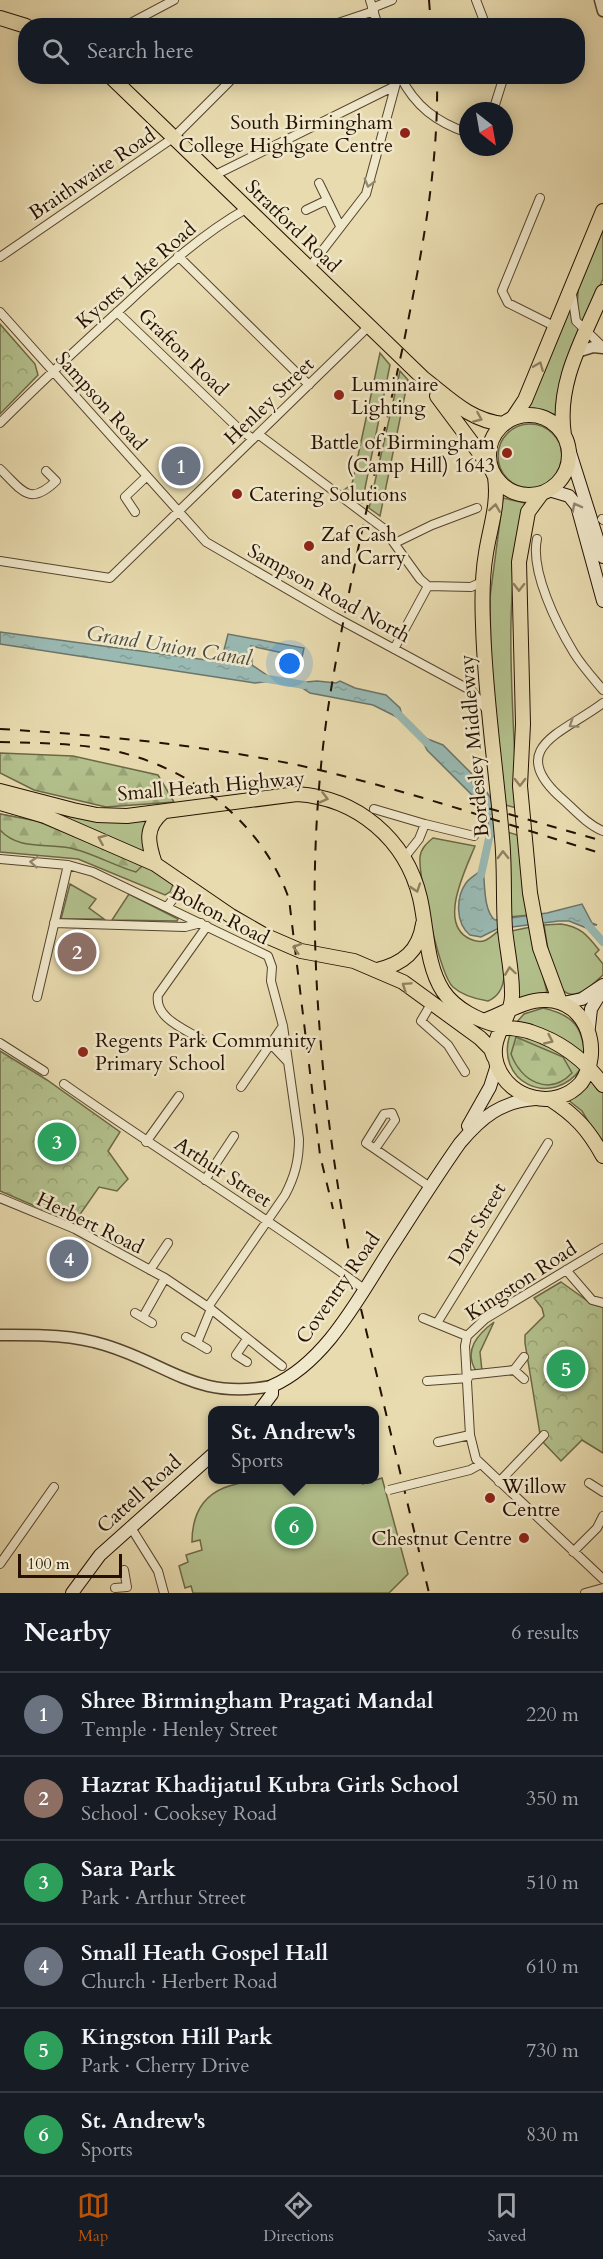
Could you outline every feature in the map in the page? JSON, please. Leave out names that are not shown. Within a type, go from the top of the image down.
[{"type":"highway","points":[[0,18],[18,24]]},
{"type":"highway","points":[[0,26],[18,31]]},
{"type":"highway","name":"Stratford Road","points":[[118,84],[423,378],[470,415],[481,420],[509,421]]},
{"type":"highway","points":[[545,492],[521,495],[502,485],[493,473],[490,444],[525,400],[603,211]]},
{"type":"highway","points":[[562,1003],[543,957],[536,921],[520,786],[523,724],[519,562],[525,520],[545,492],[564,475],[569,461],[563,397],[565,383],[603,292]]},
{"type":"highway","name":"Stratford Road","points":[[423,378],[493,473]]},
{"type":"highway","points":[[509,421],[524,415],[547,419],[566,441]]},
{"type":"highway","name":"Bordesley Middleway","points":[[493,473],[497,501],[486,553],[484,662],[503,841],[505,930],[513,999],[509,1011]]},
{"type":"highway","name":"Small Heath Highway","points":[[0,790],[98,815],[127,816],[163,813],[272,796],[312,795],[350,807],[365,816],[390,838],[404,858],[420,896],[431,961],[443,990],[458,1007],[500,1027],[520,1029],[552,1040],[591,1068],[603,1084]]},
{"type":"highway","points":[[0,803],[45,816],[155,864],[231,916],[264,935],[301,951],[339,956],[403,982],[480,1038],[491,1049],[510,1086],[524,1095],[545,1099],[571,1111],[592,1136],[603,1156]]},
{"type":"highway","points":[[155,864],[148,834],[151,825],[163,813]]},
{"type":"highway","points":[[377,970],[396,964],[412,954],[421,934],[424,919]]},
{"type":"highway","points":[[486,1020],[534,1001],[562,1003],[581,1015],[589,1027],[603,1084]]},
{"type":"highway","points":[[497,1064],[495,1044],[500,1027],[509,1011]]},
{"type":"highway","points":[[545,1099],[564,1095],[577,1087],[591,1068],[596,1050]]},
{"type":"main road","points":[[566,441],[603,557]]},
{"type":"main road","points":[[545,492],[569,496],[577,506],[603,602]]},
{"type":"main road","points":[[562,1003],[582,999],[603,987]]},
{"type":"main road","points":[[589,1027],[591,1009],[603,987]]},
{"type":"main road","name":"Coventry Road","points":[[272,1386],[288,1379],[304,1366],[364,1289],[460,1143],[490,1087],[497,1064]]},
{"type":"main road","name":"Coventry Road","points":[[460,1143],[476,1125],[501,1106],[522,1100],[545,1099]]},
{"type":"main road","points":[[263,1406],[272,1394],[272,1386]]},
{"type":"main road","name":"Cattell Road","points":[[76,1591],[100,1555],[208,1458]]},
{"type":"street","points":[[346,18],[392,0]]},
{"type":"street","points":[[476,0],[483,18]]},
{"type":"street","points":[[600,0],[603,11]]},
{"type":"street","points":[[138,18],[169,1]]},
{"type":"street","name":"Braithwaite Road","points":[[0,257],[173,138],[227,84]]},
{"type":"street","points":[[404,84],[417,103],[429,114],[459,128]]},
{"type":"street","points":[[496,102],[501,84]]},
{"type":"street","points":[[213,176],[395,86]]},
{"type":"street","points":[[309,268],[366,194],[395,86]]},
{"type":"street","points":[[319,183],[340,226]]},
{"type":"street","points":[[540,198],[502,291],[508,303],[554,326]]},
{"type":"street","points":[[306,210],[327,201]]},
{"type":"street","name":"Kyotts Lake Road","points":[[0,423],[51,372],[178,256],[201,236],[246,209]]},
{"type":"street","points":[[178,256],[309,385]]},
{"type":"street","points":[[573,284],[573,312],[580,328],[603,348]]},
{"type":"street","name":"Sampson Road","points":[[0,312],[178,513]]},
{"type":"street","name":"Grafton Road","points":[[117,312],[238,428],[256,437],[383,528],[420,579],[428,586]]},
{"type":"street","name":"Henley Street","points":[[0,561],[105,579],[115,575],[368,327]]},
{"type":"street","points":[[577,352],[593,347],[603,348]]},
{"type":"street","points":[[0,469],[26,494],[32,495],[44,492],[56,481],[46,471]]},
{"type":"street","points":[[135,512],[124,497],[147,476]]},
{"type":"street","points":[[395,543],[477,508]]},
{"type":"street","name":"Sampson Road North","points":[[178,513],[215,548],[472,691],[484,704],[489,716]]},
{"type":"street","points":[[537,539],[539,549],[535,560],[552,610],[574,654],[603,689]]},
{"type":"street","points":[[394,649],[428,586],[471,587],[484,581]]},
{"type":"street","points":[[603,703],[543,745],[536,761],[539,774],[545,784],[588,822],[603,831]]},
{"type":"street","points":[[374,809],[474,836]]},
{"type":"street","points":[[404,858],[419,839],[425,824]]},
{"type":"street","name":"Bolton Road","points":[[0,859],[68,865],[93,872],[268,956],[272,967],[271,981],[283,1026],[299,1133],[299,1157],[292,1182],[209,1308]]},
{"type":"street","points":[[37,997],[68,865]]},
{"type":"street","points":[[167,907],[185,883]]},
{"type":"street","points":[[54,923],[185,927],[205,924]]},
{"type":"street","points":[[202,1040],[161,1013],[157,1002],[158,994],[205,924]]},
{"type":"street","points":[[431,1004],[421,1021],[448,1045],[465,1072]]},
{"type":"street","points":[[241,1087],[283,1026]]},
{"type":"street","points":[[0,1043],[45,1071]]},
{"type":"street","points":[[271,1044],[288,1061]]},
{"type":"street","name":"Arthur Street","points":[[64,1084],[146,1142],[268,1221],[364,1289]]},
{"type":"street","points":[[146,1142],[180,1096]]},
{"type":"street","points":[[205,1180],[234,1136]]},
{"type":"street","name":"Dart Street","points":[[437,1323],[548,1143]]},
{"type":"street","points":[[375,1149],[430,1187]]},
{"type":"street","points":[[0,1210],[3,1200]]},
{"type":"street","name":"Herbert Road","points":[[3,1200],[75,1229],[165,1278],[209,1308],[282,1366]]},
{"type":"street","points":[[150,1270],[168,1243]]},
{"type":"street","name":"Kingston Road","points":[[423,1318],[467,1336],[485,1319],[603,1248]]},
{"type":"street","points":[[566,1270],[592,1300],[603,1303]]},
{"type":"street","points":[[153,1323],[139,1315],[165,1278]]},
{"type":"street","points":[[197,1343],[209,1308]]},
{"type":"street","name":"Coventry Road","points":[[0,1335],[80,1338],[115,1348],[184,1379],[222,1390],[249,1390],[272,1386]]},
{"type":"street","points":[[467,1336],[465,1346],[470,1435],[479,1465],[603,1579]]},
{"type":"street","points":[[186,1337],[207,1349]]},
{"type":"street","points":[[247,1339],[236,1355],[247,1362]]},
{"type":"street","points":[[427,1381],[514,1370],[524,1357]]},
{"type":"street","points":[[514,1370],[524,1379]]},
{"type":"street","points":[[438,1442],[470,1435]]},
{"type":"street","points":[[499,1482],[544,1435]]},
{"type":"street","points":[[389,1490],[470,1470],[479,1465]]},
{"type":"street","points":[[589,1482],[603,1492]]},
{"type":"street","points":[[0,1564],[54,1487]]},
{"type":"street","points":[[573,1552],[597,1528],[603,1516]]},
{"type":"street","points":[[130,1526],[158,1571],[164,1593]]},
{"type":"street","points":[[115,1588],[128,1590],[124,1570]]},
{"type":"street","points":[[585,1593],[603,1588]]},
{"type":"green space","points":[[603,219],[603,279],[582,327],[578,313],[579,286],[582,272]]},
{"type":"green space","points":[[568,304],[580,332],[560,383],[556,415],[537,409],[524,408]]},
{"type":"green space","points":[[0,324],[35,364],[38,375],[0,414]]},
{"type":"green space","points":[[380,353],[390,365],[362,503],[344,490],[352,484]]},
{"type":"green space","points":[[400,371],[408,380],[380,516],[369,508]]},
{"type":"green space","points":[[524,424],[536,424],[553,433],[560,444],[562,456],[560,468],[553,479],[536,488],[524,488],[512,483],[503,474],[498,462],[498,450],[503,438],[512,429]]},
{"type":"green space","points":[[503,498],[525,503],[513,578],[511,616],[517,808],[505,805],[491,672],[490,597]]},
{"type":"green space","points":[[0,753],[73,756],[158,775],[174,802],[106,807],[34,790],[0,773]]},
{"type":"green space","points":[[4,800],[149,819],[146,854]]},
{"type":"green space","points":[[0,814],[66,832],[113,850],[174,882],[170,892],[165,895],[78,859],[0,852]]},
{"type":"green space","points":[[0,814],[37,821],[143,865],[136,872],[78,850],[15,841],[0,830]]},
{"type":"green space","points":[[507,832],[521,836],[530,915],[509,917]]},
{"type":"green space","points":[[433,838],[475,846],[457,896],[456,921],[460,932],[475,941],[485,940],[498,931],[504,980],[496,996],[488,1001],[469,997],[453,987],[442,964],[431,925],[420,868],[422,851]]},
{"type":"green space","points":[[70,884],[96,899],[89,908],[104,919],[61,919]]},
{"type":"green space","points":[[129,894],[178,919],[177,921],[112,920]]},
{"type":"green space","points":[[561,924],[574,927],[587,936],[599,950],[595,954],[603,964],[603,975],[587,989],[575,994],[567,993],[561,988],[549,955],[544,925]]},
{"type":"green space","points":[[531,927],[547,992],[519,999],[511,931]]},
{"type":"green space","points":[[543,1008],[562,1014],[575,1024],[582,1038],[585,1058],[515,1024],[524,1014]]},
{"type":"green space","points":[[511,1032],[539,1039],[582,1067],[570,1080],[556,1087],[541,1088],[528,1084],[517,1076],[510,1064],[507,1049]]},
{"type":"green space","points":[[516,1037],[563,1057],[572,1073],[554,1084],[545,1085],[529,1078],[516,1064],[511,1054]]},
{"type":"green space","points":[[0,1051],[47,1080],[120,1132],[108,1151],[128,1179],[117,1191],[99,1187],[74,1223],[0,1191]]},
{"type":"green space","points":[[591,1079],[603,1092],[603,1146],[582,1111],[567,1099]]},
{"type":"green space","points":[[561,1282],[592,1304],[603,1307],[603,1453],[582,1440],[561,1461],[541,1440],[525,1335],[544,1316],[542,1308],[534,1298]]},
{"type":"green space","points":[[494,1322],[480,1352],[482,1371],[476,1371],[471,1356],[474,1343]]},
{"type":"green space","points":[[382,1478],[408,1574],[389,1593],[193,1593],[191,1586],[185,1588],[179,1566],[188,1562],[186,1555],[202,1550],[200,1540],[192,1542],[194,1521],[201,1506],[225,1487],[237,1484],[379,1484],[379,1479]]},
{"type":"water","points":[[0,632],[221,662],[228,634],[304,648],[302,657],[251,646],[252,665],[271,678],[271,681],[255,683],[0,644]]},
{"type":"water","points":[[317,681],[336,683],[340,681],[355,688],[386,695],[400,708],[403,720],[373,705],[310,693],[295,683]]},
{"type":"water","points":[[420,736],[443,745],[480,782],[490,797],[496,814],[496,833],[488,843],[488,820],[482,805],[427,750]]},
{"type":"water","points":[[483,867],[486,903],[495,920],[547,913],[582,904],[592,923],[597,925],[593,925],[594,931],[569,921],[559,921],[497,929],[481,937],[470,935],[465,930],[460,917],[460,895],[466,883]]},
{"type":"waterway","name":"Grand Union Canal","points":[[262,678],[304,685]]},
{"type":"waterway","name":"Grand Union Canal","points":[[397,713],[427,743]]},
{"type":"waterway","name":"Grand Union Canal","points":[[481,875],[490,834]]},
{"type":"waterway","name":"Grand Union Canal","points":[[588,925],[603,942]]},
{"type":"railway","points":[[429,0],[430,18]]},
{"type":"railway","points":[[352,1268],[339,1196],[321,1048],[316,974],[317,824],[323,751],[340,636],[403,346],[428,212],[435,144],[437,84]]},
{"type":"railway","points":[[0,729],[152,742],[227,752],[302,766],[416,796],[603,854]]},
{"type":"railway","points":[[0,742],[83,746],[110,750],[168,769],[195,784],[219,802],[242,822],[261,845],[277,871],[289,899],[320,1155],[333,1209]]},
{"type":"railway","points":[[470,803],[603,841]]},
{"type":"railway","points":[[361,1309],[429,1593]]},
{"type":"place","name":"South Birmingham College Highgate Centre","points":[[405,133]]},
{"type":"place","name":"Luminaire Lighting","points":[[339,395]]},
{"type":"place","name":"Battle of Birmingham (Camp Hill) 1643","points":[[507,453]]},
{"type":"place","name":"Shree Birmingham Pragati Mandal","points":[[181,466]]},
{"type":"place","name":"Catering Solutions","points":[[237,494]]},
{"type":"place","name":"Zaf Cash and Carry","points":[[309,546]]},
{"type":"place","name":"Hazrat Khadijatul Kubra Girls School","points":[[77,952]]},
{"type":"place","name":"Regents Park Community Primary School","points":[[83,1052]]},
{"type":"place","name":"Sara Park","points":[[57,1142]]},
{"type":"place","name":"Small Heath Gospel Hall","points":[[69,1259]]},
{"type":"place","name":"Kingston Hill Park","points":[[566,1369]]},
{"type":"place","name":"Willow Centre","points":[[490,1498]]},
{"type":"place","name":"St. Andrew's","points":[[294,1526]]},
{"type":"place","name":"Chestnut Centre","points":[[524,1538]]}]
